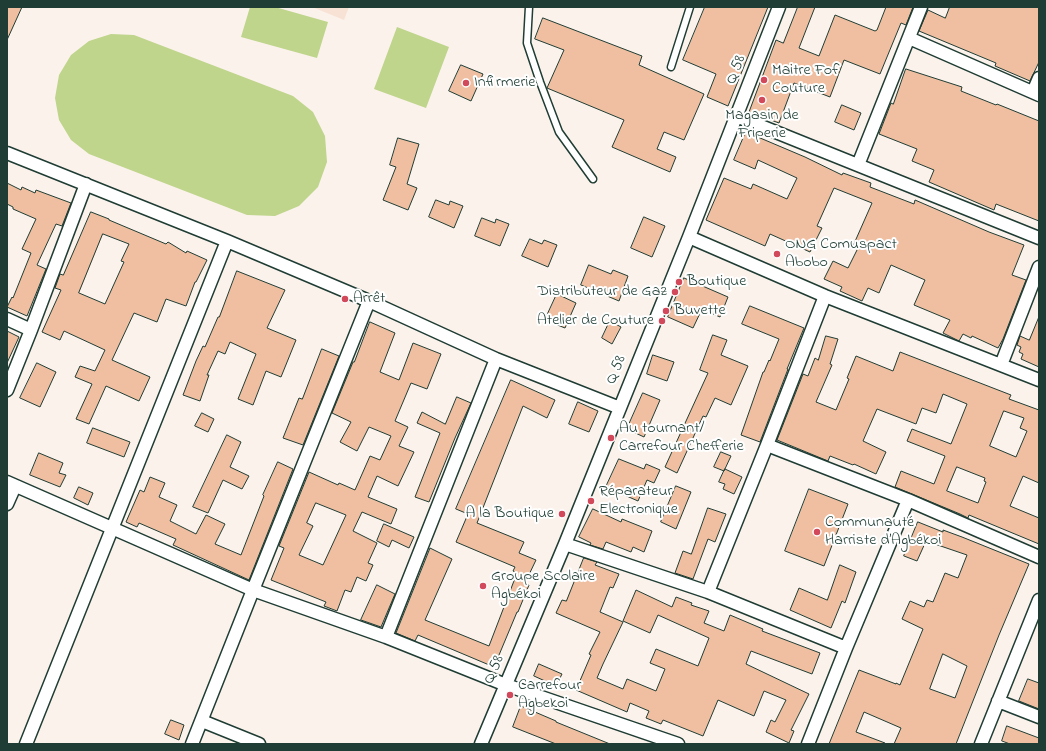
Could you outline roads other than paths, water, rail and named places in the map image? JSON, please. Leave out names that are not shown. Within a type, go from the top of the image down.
[{"type":"street","name":"Q 58","points":[[481,744],[565,544],[689,237],[778,7]]},
{"type":"street","points":[[858,165],[921,7]]},
{"type":"street","points":[[909,38],[1036,93],[1039,78]]},
{"type":"street","points":[[736,116],[1039,238]]},
{"type":"street","points":[[7,153],[227,241],[369,301],[496,359],[620,408]]},
{"type":"street","points":[[7,390],[32,330],[86,184]]},
{"type":"street","points":[[689,237],[825,296],[1039,380]]},
{"type":"street","points":[[26,744],[227,241]]},
{"type":"street","points":[[1001,365],[1039,267]]},
{"type":"street","points":[[708,592],[825,296]]},
{"type":"street","points":[[192,744],[369,301]]},
{"type":"street","points":[[7,319],[32,330]]},
{"type":"street","points":[[386,637],[496,359]]},
{"type":"street","points":[[767,445],[908,500],[1039,557]]},
{"type":"street","points":[[7,504],[11,484],[253,590],[386,637],[506,685],[678,744]]},
{"type":"street","points":[[808,744],[846,648],[908,500]]},
{"type":"street","points":[[565,544],[708,592],[846,648]]},
{"type":"street","points":[[981,744],[1039,600]]},
{"type":"street","points":[[998,701],[1039,717]]},
{"type":"street","points":[[202,721],[259,744]]},
{"type":"lane","points":[[529,7],[527,43],[540,82],[559,132],[593,179]]},
{"type":"lane","points":[[671,67],[690,7]]},
{"type":"place","name":"Maitre Fof Couture","points":[[764,80]]},
{"type":"place","name":"Infirmerie","points":[[466,83]]},
{"type":"place","name":"Magasin de Friperie","points":[[762,100]]},
{"type":"place","name":"ONG Comuspact Abobo","points":[[777,254]]},
{"type":"place","name":"Boutique","points":[[679,282]]},
{"type":"place","name":"Distributeur de Gaz","points":[[675,292]]},
{"type":"place","name":"Arrêt","points":[[345,299]]},
{"type":"place","name":"Buvette","points":[[666,311]]},
{"type":"place","name":"Atelier de Couture","points":[[662,321]]},
{"type":"place","name":"Au tournant/ Carrefour Chefferie","points":[[611,438]]},
{"type":"place","name":"Réparateur Electronique","points":[[591,501]]},
{"type":"place","name":"A la Boutique","points":[[562,514]]},
{"type":"place","name":"Communauté Harriste d’Agbékoi","points":[[817,532]]},
{"type":"place","name":"Groupe Scolaire Agbékoi","points":[[483,586]]},
{"type":"place","name":"Carrefour Agbekoi","points":[[510,695]]}]
